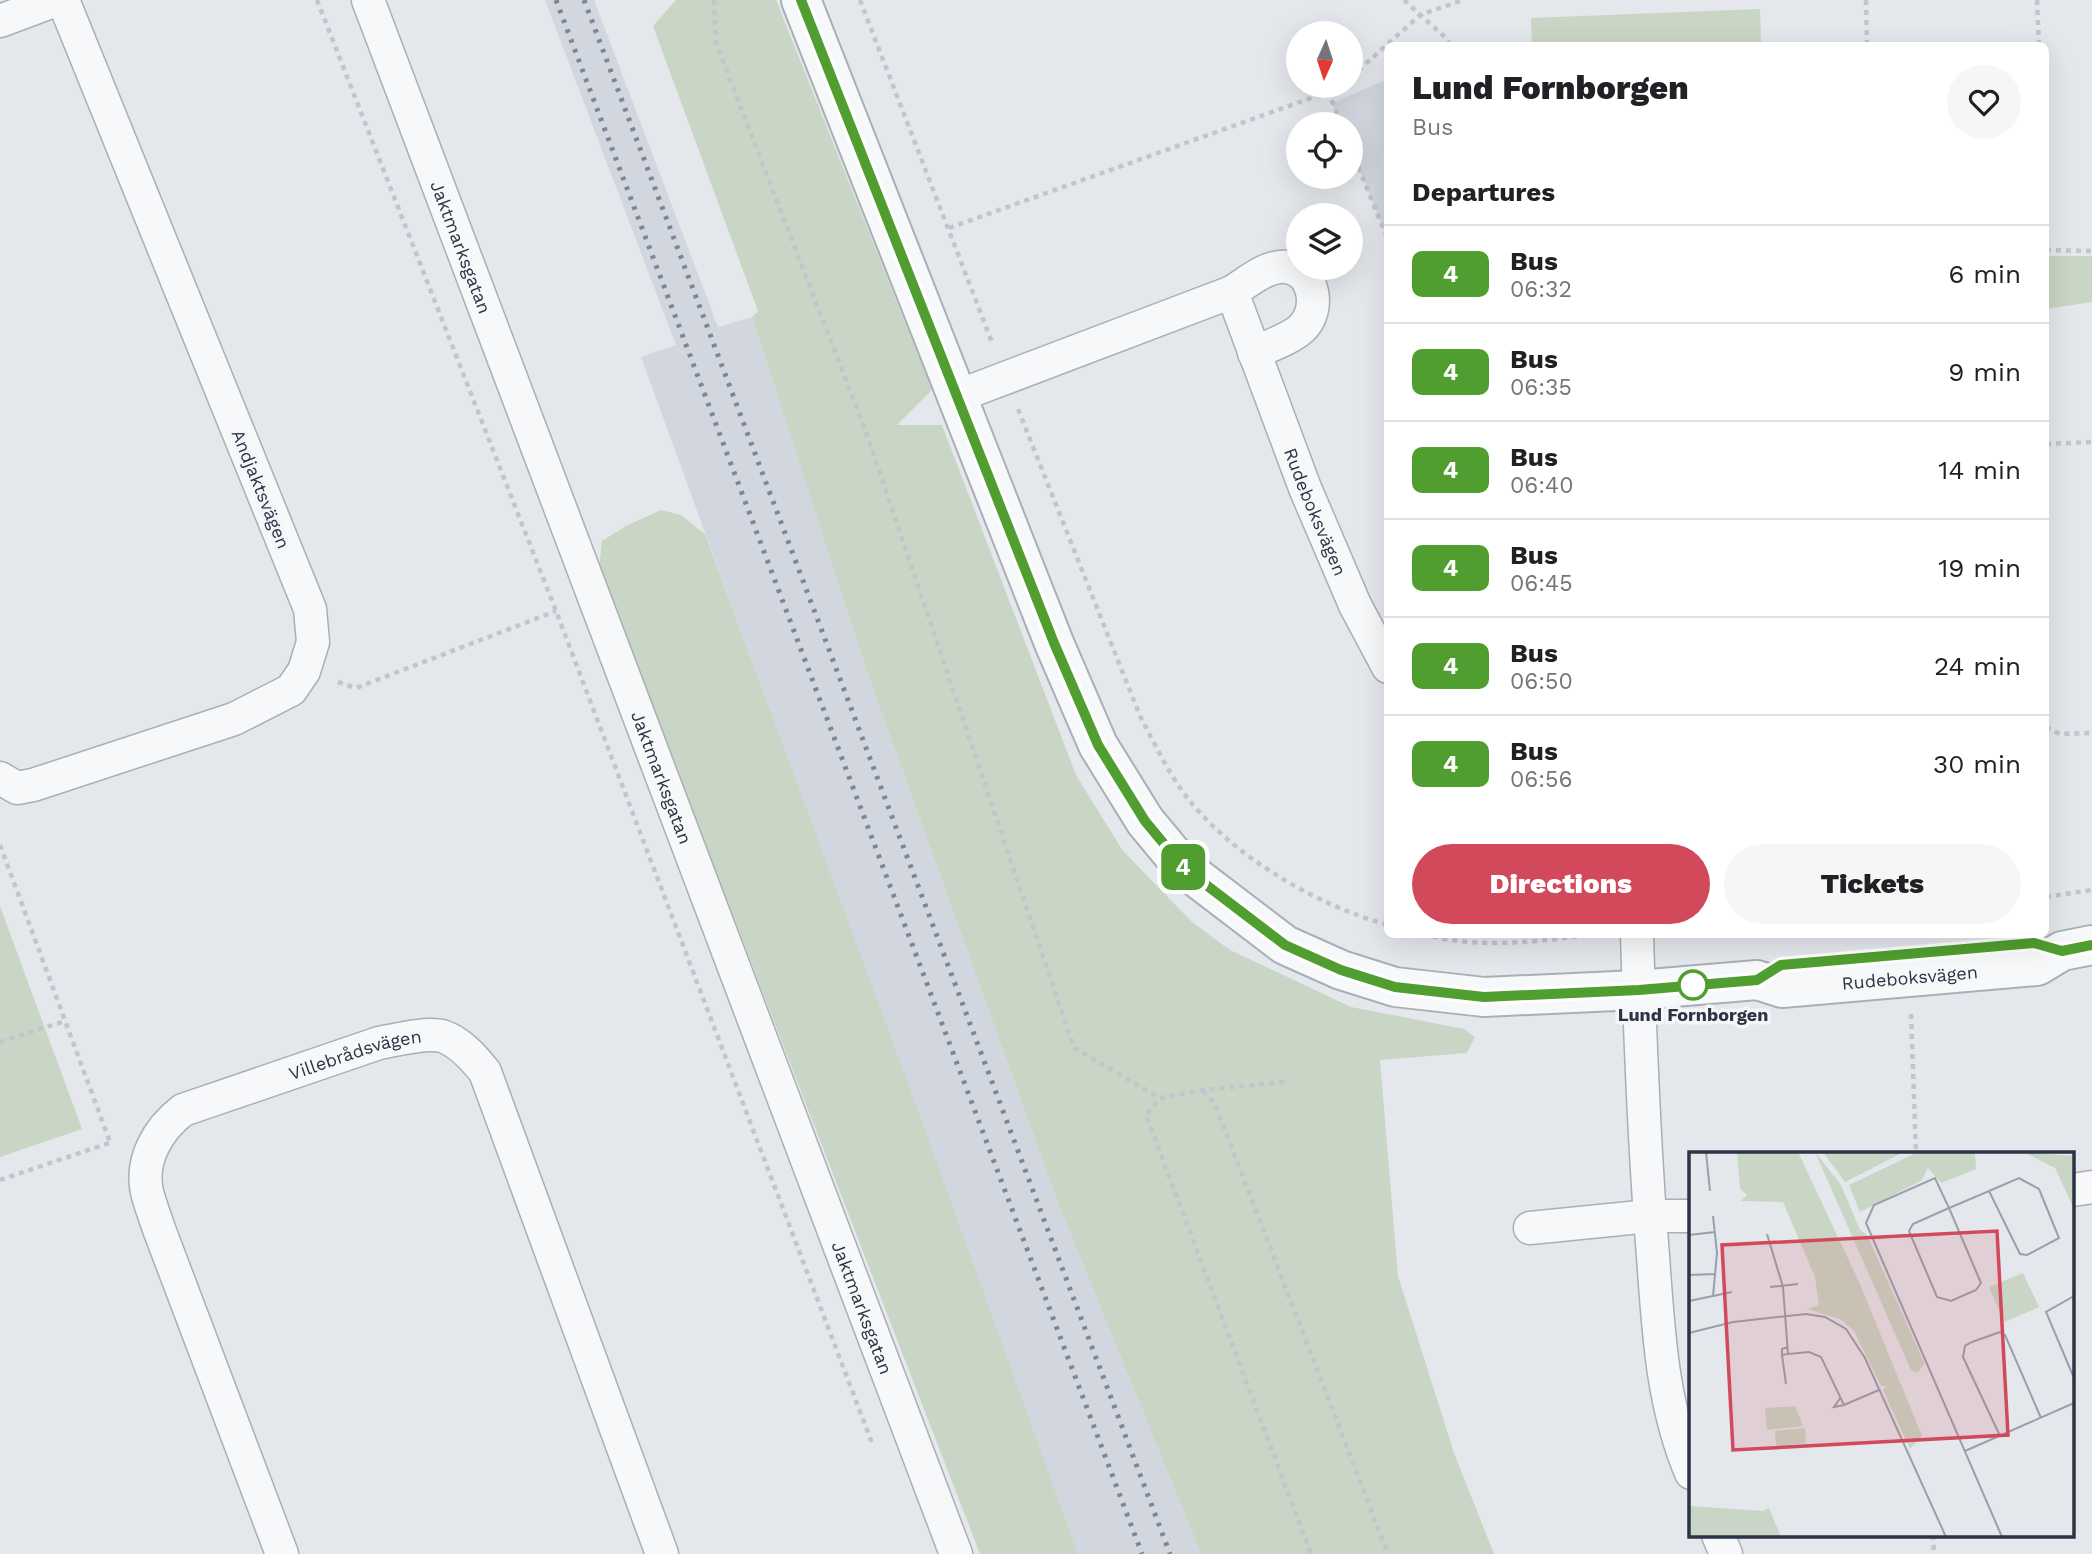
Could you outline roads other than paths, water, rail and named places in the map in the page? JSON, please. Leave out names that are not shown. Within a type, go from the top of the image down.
[{"type":"street","points":[[0,21],[56,0]]},
{"type":"street","name":"Andjaktsvägen","points":[[0,778],[17,788],[33,785],[234,719],[291,690],[304,671],[313,642],[310,609],[63,0]]},
{"type":"street","name":"Jaktmarksgatan","points":[[368,0],[956,1554]]},
{"type":"street","name":"Rudeboksvägen","points":[[801,0],[1054,643],[1098,745],[1145,821],[1184,868],[1285,945],[1341,970],[1395,987],[1484,997],[1639,990],[1757,980],[1782,988],[1910,978],[2037,966],[2077,948]]},
{"type":"street","points":[[958,396],[1232,292],[1267,270],[1286,267],[1300,272],[1309,281],[1313,295],[1308,320],[1301,329],[1254,353]]},
{"type":"street","name":"Rudeboksvägen","points":[[1232,292],[1305,488],[1355,605],[1384,659]]},
{"type":"street","points":[[1637,938],[1650,1216],[1663,1370],[1669,1407],[1689,1467]]},
{"type":"street","name":"Rudeboksvägen","points":[[1757,980],[1781,965],[1806,962],[2034,943],[2077,948]]},
{"type":"street","name":"Villebrådsvägen","points":[[282,1554],[146,1190],[146,1163],[167,1122],[183,1110],[379,1043],[410,1037],[441,1036],[471,1054],[485,1072],[662,1554]]},
{"type":"street","points":[[2074,1190],[2092,1187]]},
{"type":"street","points":[[1530,1228],[1650,1216],[1689,1216]]},
{"type":"street","points":[[1718,1536],[1726,1554]]},
{"type":"railway","points":[[556,0],[1142,1554]]},
{"type":"railway","points":[[584,0],[1170,1554]]},
{"type":"place","name":"Lund Fornborgen","points":[[1693,985]]}]
